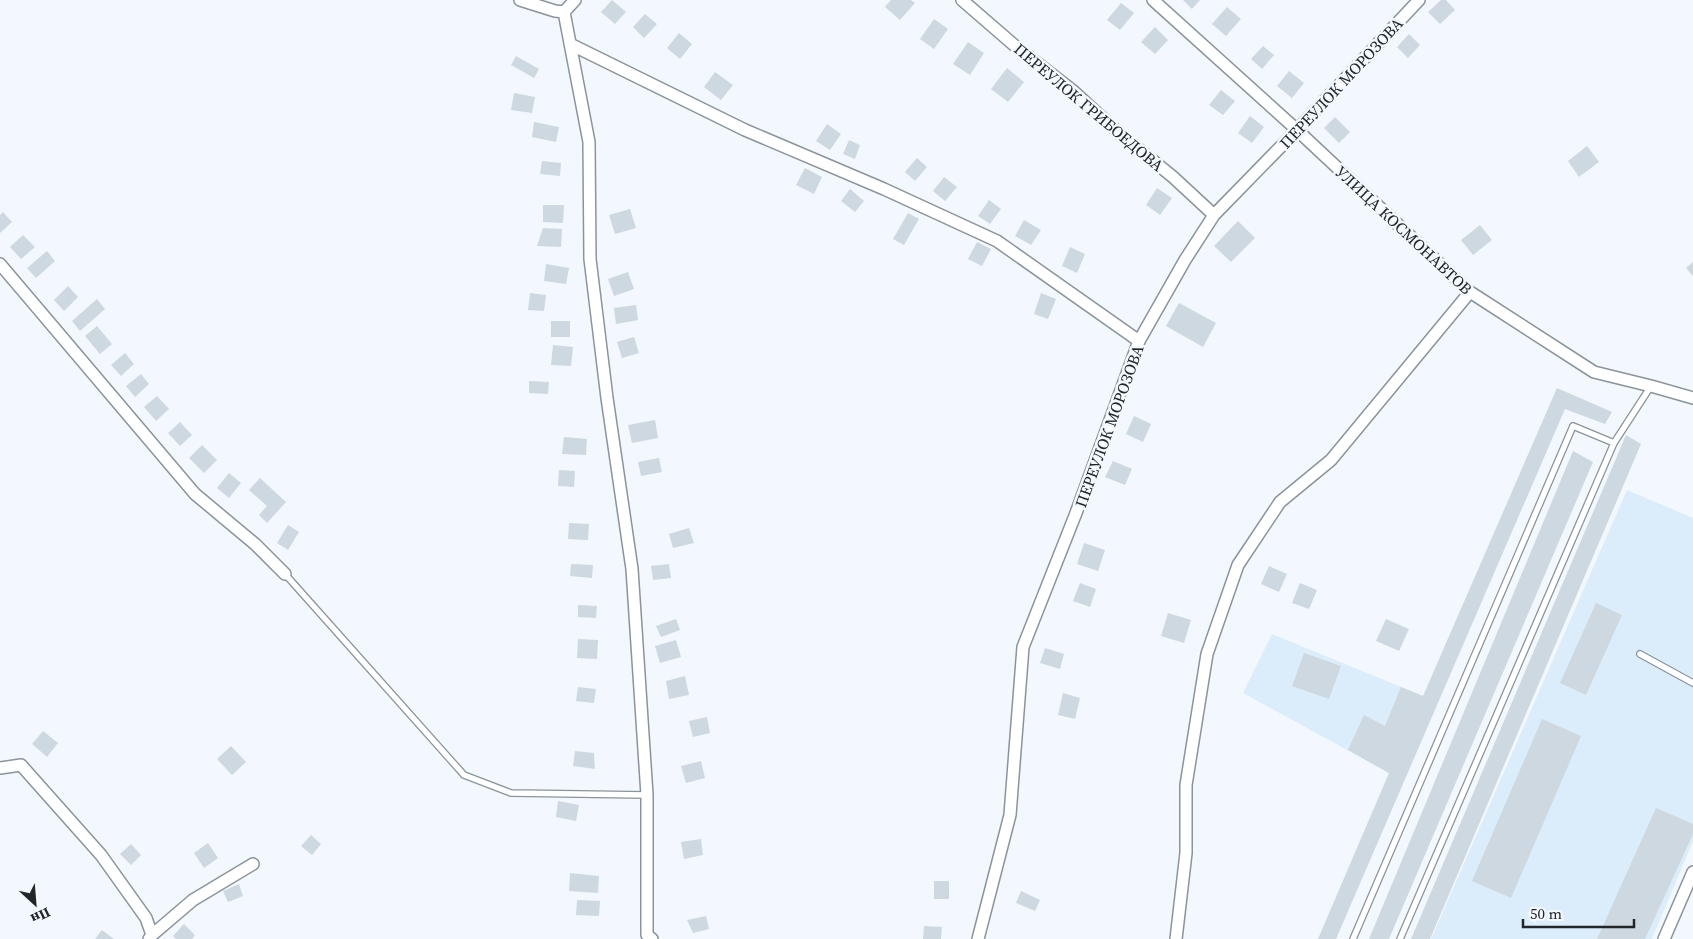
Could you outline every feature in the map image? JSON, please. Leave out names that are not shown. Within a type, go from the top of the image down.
[{"type":"street","points":[[520,0],[554,11],[564,12]]},
{"type":"street","points":[[564,12],[575,0]]},
{"type":"street","name":"ПЕРЕУЛОК ГРИБОЕДОВА","points":[[962,0],[1072,90],[1214,215]]},
{"type":"street","name":"УЛИЦА КОСМОНАВТОВ","points":[[1153,0],[1297,130],[1470,292],[1594,372],[1693,398]]},
{"type":"street","name":"ПЕРЕУЛОК МОРОЗОВА","points":[[978,939],[1010,815],[1023,647],[1076,513],[1140,341],[1185,260],[1214,215],[1419,0]]},
{"type":"street","points":[[564,12],[590,142],[590,259],[607,398],[632,569],[647,795],[648,938]]},
{"type":"street","points":[[570,44],[745,130],[884,189],[997,241],[1140,341]]},
{"type":"street","points":[[0,264],[195,494],[255,544],[285,574]]},
{"type":"street","points":[[1176,939],[1186,853],[1186,785],[1207,654],[1238,565],[1280,502],[1331,460],[1470,292]]},
{"type":"street","points":[[0,768],[21,765],[101,855],[146,918],[150,937],[193,900],[253,864]]},
{"type":"street","points":[[1664,939],[1693,872]]},
{"type":"lane","points":[[1400,939],[1614,443],[1652,386]]},
{"type":"lane","points":[[1354,939],[1573,426],[1614,443]]},
{"type":"lane","points":[[285,574],[464,775],[511,793],[647,795]]},
{"type":"lane","points":[[1640,654],[1693,683]]},
{"type":"shaded area","points":[[1627,490],[1693,518],[1693,841],[1652,939],[1431,939]]},
{"type":"shaded area","points":[[1272,634],[1423,696],[1389,773],[1243,693]]},
{"type":"building","points":[[612,0],[626,12],[615,24],[601,12]]},
{"type":"building","points":[[891,0],[911,0],[915,3],[900,20],[885,7]]},
{"type":"building","points":[[1183,0],[1200,0],[1192,9]]},
{"type":"building","points":[[1441,0],[1446,0],[1455,10],[1440,24],[1428,12]]},
{"type":"building","points":[[1121,3],[1134,13],[1120,30],[1107,20]]},
{"type":"building","points":[[1227,7],[1241,19],[1226,36],[1212,24]]},
{"type":"building","points":[[645,14],[657,24],[644,38],[633,27]]},
{"type":"building","points":[[934,19],[948,29],[934,49],[920,39]]},
{"type":"building","points":[[1155,27],[1168,40],[1155,54],[1141,42]]},
{"type":"building","points":[[679,33],[692,44],[680,59],[667,48]]},
{"type":"building","points":[[1409,34],[1420,45],[1408,58],[1397,47]]},
{"type":"building","points":[[968,42],[984,53],[970,75],[953,64]]},
{"type":"building","points":[[1263,46],[1274,55],[1262,69],[1251,59]]},
{"type":"building","points":[[516,56],[539,69],[534,78],[511,65]]},
{"type":"building","points":[[1007,68],[1024,82],[1008,102],[991,89]]},
{"type":"building","points":[[1289,71],[1304,83],[1292,98],[1277,86]]},
{"type":"building","points":[[715,72],[733,85],[721,100],[704,87]]},
{"type":"building","points":[[1221,90],[1235,101],[1223,115],[1209,105]]},
{"type":"building","points":[[514,93],[535,97],[532,113],[511,110]]},
{"type":"building","points":[[1250,116],[1264,127],[1252,143],[1238,133]]},
{"type":"building","points":[[1335,117],[1350,132],[1339,143],[1324,128]]},
{"type":"building","points":[[534,122],[559,127],[556,142],[532,137]]},
{"type":"building","points":[[827,124],[841,134],[830,150],[816,141]]},
{"type":"building","points":[[849,140],[860,145],[855,159],[843,154]]},
{"type":"building","points":[[1587,146],[1599,162],[1579,177],[1568,161]]},
{"type":"building","points":[[917,158],[927,167],[915,181],[905,172]]},
{"type":"building","points":[[542,161],[561,163],[560,176],[540,174]]},
{"type":"building","points":[[805,168],[822,177],[814,194],[796,185]]},
{"type":"building","points":[[944,177],[957,187],[945,201],[933,191]]},
{"type":"building","points":[[1157,188],[1172,198],[1160,215],[1146,205]]},
{"type":"building","points":[[850,189],[864,201],[855,212],[841,201]]},
{"type":"building","points":[[989,200],[1001,209],[990,224],[978,216]]},
{"type":"building","points":[[543,205],[564,205],[563,223],[543,222]]},
{"type":"building","points":[[630,209],[636,228],[615,234],[609,215]]},
{"type":"building","points":[[3,212],[12,222],[0,233],[0,215]]},
{"type":"building","points":[[908,213],[919,219],[904,245],[893,239]]},
{"type":"building","points":[[1024,220],[1041,230],[1031,245],[1015,236]]},
{"type":"building","points":[[1238,221],[1255,238],[1231,262],[1214,246]]},
{"type":"building","points":[[1480,225],[1492,240],[1473,255],[1461,240]]},
{"type":"building","points":[[543,228],[562,229],[561,247],[537,246]]},
{"type":"building","points":[[23,235],[35,247],[21,259],[10,247]]},
{"type":"building","points":[[977,242],[991,249],[982,266],[968,259]]},
{"type":"building","points":[[1070,247],[1085,254],[1077,273],[1062,266]]},
{"type":"building","points":[[47,251],[55,261],[36,278],[27,268]]},
{"type":"building","points":[[1693,262],[1693,276],[1686,268]]},
{"type":"building","points":[[546,264],[569,268],[566,284],[544,281]]},
{"type":"building","points":[[628,272],[634,289],[614,296],[608,279]]},
{"type":"building","points":[[68,286],[78,297],[64,311],[54,300]]},
{"type":"building","points":[[530,293],[546,295],[544,311],[528,310]]},
{"type":"building","points":[[1041,293],[1056,299],[1048,319],[1034,314]]},
{"type":"building","points":[[97,299],[105,309],[80,331],[72,321]]},
{"type":"building","points":[[1179,303],[1216,323],[1203,347],[1166,326]]},
{"type":"building","points":[[636,305],[638,320],[616,324],[614,308]]},
{"type":"building","points":[[551,321],[570,321],[570,337],[551,337]]},
{"type":"building","points":[[97,326],[112,344],[100,354],[85,336]]},
{"type":"building","points":[[634,337],[639,353],[622,358],[617,342]]},
{"type":"building","points":[[553,345],[573,347],[571,366],[551,365]]},
{"type":"building","points":[[125,353],[134,364],[121,376],[111,365]]},
{"type":"building","points":[[141,374],[149,384],[135,397],[126,386]]},
{"type":"building","points":[[529,381],[549,382],[548,394],[529,393]]},
{"type":"building","points":[[1557,388],[1612,412],[1605,424],[1565,409],[1336,939],[1318,939],[1389,773],[1348,750],[1364,715],[1385,726],[1401,687],[1423,696]]},
{"type":"building","points":[[157,396],[169,409],[156,421],[144,407]]},
{"type":"building","points":[[1134,416],[1151,424],[1143,442],[1126,434]]},
{"type":"building","points":[[655,420],[658,438],[632,443],[628,425]]},
{"type":"building","points":[[180,422],[192,435],[180,446],[168,433]]},
{"type":"building","points":[[1626,435],[1641,444],[1430,939],[1411,939]]},
{"type":"building","points":[[564,437],[587,439],[586,455],[562,454]]},
{"type":"building","points":[[202,445],[217,460],[204,473],[189,458]]},
{"type":"building","points":[[1573,451],[1593,462],[1389,939],[1369,939]]},
{"type":"building","points":[[659,458],[662,472],[641,476],[638,462]]},
{"type":"building","points":[[1113,461],[1132,469],[1125,485],[1105,477]]},
{"type":"building","points":[[559,470],[575,471],[574,487],[558,486]]},
{"type":"building","points":[[229,473],[241,483],[229,498],[217,488]]},
{"type":"building","points":[[260,478],[286,502],[267,523],[259,515],[267,506],[249,490]]},
{"type":"building","points":[[569,523],[589,524],[588,540],[568,539]]},
{"type":"building","points":[[288,525],[299,532],[288,550],[277,543]]},
{"type":"building","points":[[689,528],[694,543],[673,548],[669,534]]},
{"type":"building","points":[[1084,543],[1105,550],[1098,571],[1077,564]]},
{"type":"building","points":[[571,564],[593,565],[592,578],[570,576]]},
{"type":"building","points":[[669,564],[671,578],[653,580],[651,566]]},
{"type":"building","points":[[1269,566],[1287,574],[1279,592],[1261,584]]},
{"type":"building","points":[[1080,583],[1096,589],[1090,607],[1073,601]]},
{"type":"building","points":[[1300,583],[1317,590],[1309,609],[1292,603]]},
{"type":"building","points":[[1596,603],[1622,615],[1586,695],[1560,683]]},
{"type":"building","points":[[578,605],[597,606],[596,618],[578,617]]},
{"type":"building","points":[[1168,613],[1191,620],[1184,643],[1161,636]]},
{"type":"building","points":[[676,619],[680,630],[661,637],[656,626]]},
{"type":"building","points":[[1386,619],[1409,629],[1399,651],[1376,641]]},
{"type":"building","points":[[578,639],[598,640],[597,659],[577,658]]},
{"type":"building","points":[[676,640],[681,657],[660,663],[655,646]]},
{"type":"building","points":[[1045,648],[1064,654],[1060,669],[1040,663]]},
{"type":"building","points":[[1304,653],[1341,666],[1329,699],[1292,686]]},
{"type":"building","points":[[685,676],[689,695],[669,699],[666,681]]},
{"type":"building","points":[[578,687],[596,689],[594,703],[576,701]]},
{"type":"building","points":[[1063,693],[1080,698],[1075,719],[1058,715]]},
{"type":"building","points":[[707,717],[710,733],[693,737],[689,721]]},
{"type":"building","points":[[1542,719],[1581,736],[1511,898],[1472,881]]},
{"type":"building","points":[[43,731],[58,743],[47,757],[32,744]]},
{"type":"building","points":[[231,746],[246,762],[232,775],[217,759]]},
{"type":"building","points":[[575,751],[594,753],[595,769],[573,766]]},
{"type":"building","points":[[701,761],[705,778],[686,783],[681,766]]},
{"type":"building","points":[[558,801],[579,805],[576,821],[556,817]]},
{"type":"building","points":[[1656,808],[1693,824],[1693,834],[1645,939],[1597,939]]},
{"type":"building","points":[[311,835],[321,844],[312,855],[301,846]]},
{"type":"building","points":[[701,839],[703,855],[684,859],[681,842]]},
{"type":"building","points":[[208,843],[218,858],[204,868],[194,853]]},
{"type":"building","points":[[131,844],[141,855],[131,865],[120,854]]},
{"type":"building","points":[[570,873],[599,876],[598,893],[569,891]]},
{"type":"building","points":[[934,881],[949,881],[949,899],[934,899]]},
{"type":"building","points":[[239,884],[243,896],[228,902],[223,891]]},
{"type":"building","points":[[1021,891],[1040,900],[1035,911],[1016,903]]},
{"type":"building","points":[[577,900],[600,901],[599,916],[576,915]]},
{"type":"building","points":[[706,916],[709,929],[693,933],[687,920]]},
{"type":"building","points":[[184,924],[195,935],[192,939],[176,939],[173,936]]},
{"type":"building","points":[[924,926],[942,927],[941,939],[923,939]]},
{"type":"building","points":[[102,930],[114,939],[95,939]]}]
